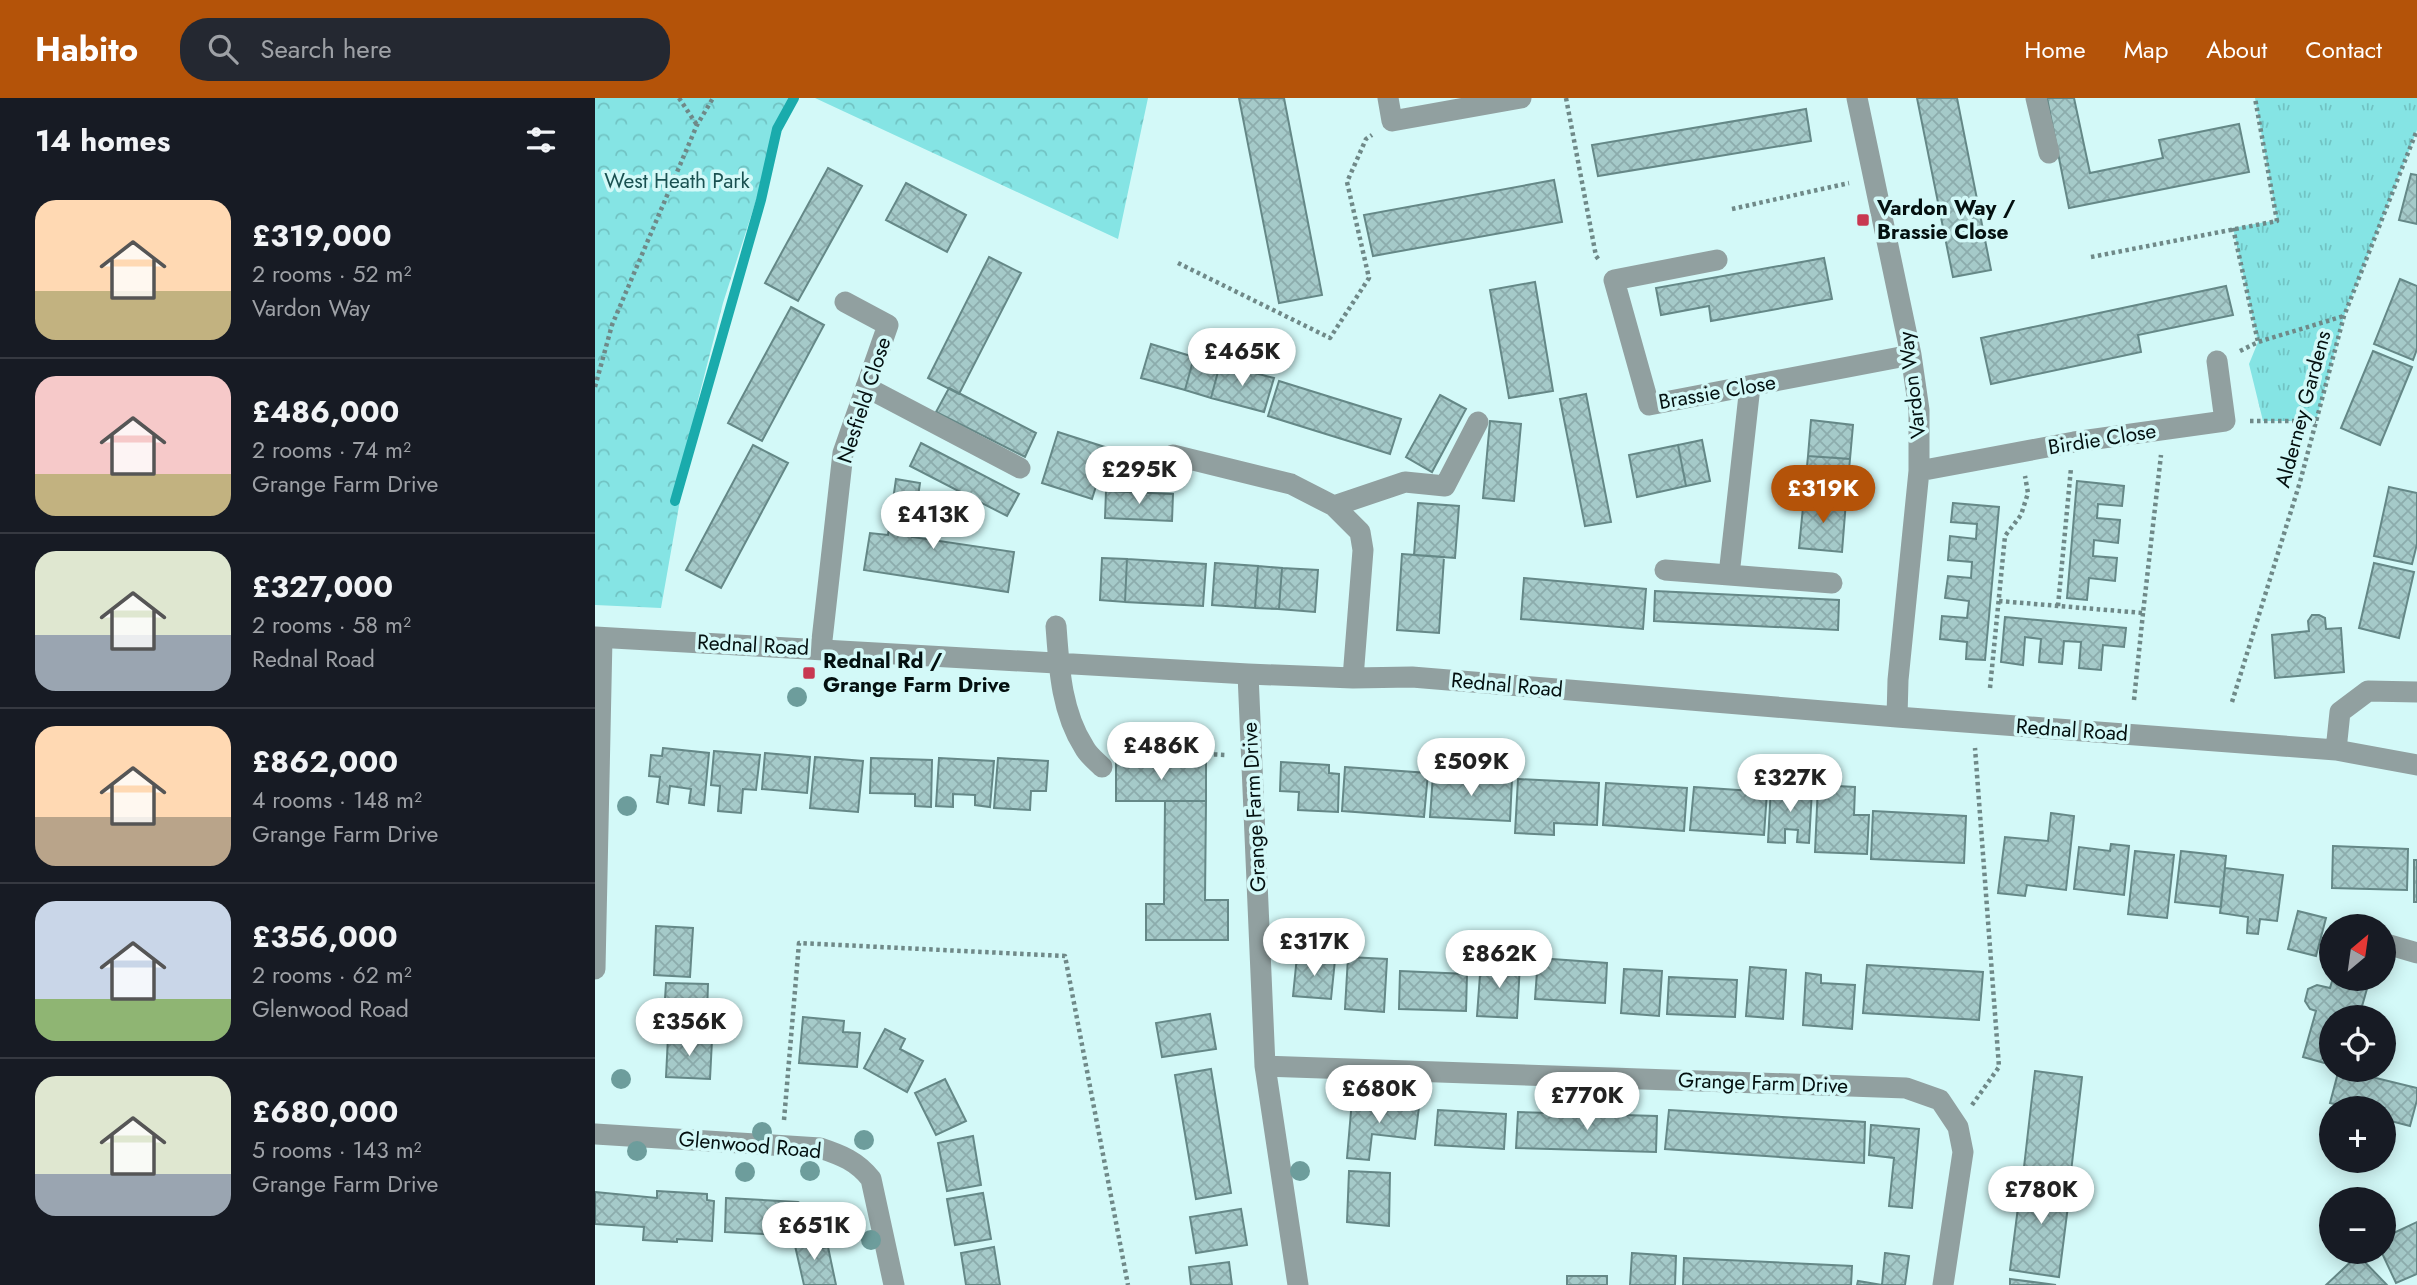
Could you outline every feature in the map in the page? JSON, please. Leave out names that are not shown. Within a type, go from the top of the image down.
[{"type":"street","points":[[1388,98],[1392,121],[1521,98]]},
{"type":"street","name":"Vardon Way","points":[[1857,98],[1911,355],[1919,410],[1919,471],[1898,680],[1897,717]]},
{"type":"street","points":[[2036,98],[2049,153]]},
{"type":"street","points":[[1614,280],[1717,260]]},
{"type":"street","name":"Brassie Close","points":[[1614,280],[1649,405],[1911,355]]},
{"type":"street","name":"Nesfield Close","points":[[821,649],[843,453],[888,325],[845,302]]},
{"type":"street","points":[[2217,361],[2225,421]]},
{"type":"street","points":[[1729,575],[1750,386]]},
{"type":"street","points":[[866,387],[1020,468]]},
{"type":"street","name":"Birdie Close","points":[[1919,471],[2074,442],[2225,421]]},
{"type":"street","points":[[1334,506],[1405,482],[1445,486],[1478,422]]},
{"type":"street","points":[[1173,455],[1291,484],[1334,506],[1360,532],[1363,550],[1353,678]]},
{"type":"street","points":[[1665,570],[1832,583]]},
{"type":"street","points":[[1056,626],[1066,708],[1084,748],[1102,767]]},
{"type":"street","points":[[595,969],[599,637]]},
{"type":"street","name":"Rednal Road","points":[[599,637],[1248,674],[1412,677],[2336,750],[2417,765]]},
{"type":"street","name":"Grange Farm Drive","points":[[1248,674],[1265,1066],[1298,1285]]},
{"type":"street","points":[[2336,750],[2340,712],[2368,691],[2417,692]]},
{"type":"street","points":[[2396,947],[2417,953]]},
{"type":"street","name":"Grange Farm Drive","points":[[1265,1066],[1906,1088],[1940,1100],[1958,1127]]},
{"type":"street","points":[[1943,1285],[1963,1152],[1958,1127]]},
{"type":"street","name":"Glenwood Road","points":[[595,1133],[820,1148],[845,1156],[863,1169],[871,1179],[894,1285]]},
{"type":"path","points":[[679,98],[698,125]]},
{"type":"path","points":[[595,387],[612,325],[698,125],[713,98]]},
{"type":"path","points":[[1566,98],[1596,256],[1614,280]]},
{"type":"path","points":[[2091,257],[2277,221],[2255,98]]},
{"type":"path","points":[[1178,264],[1330,338],[1369,278],[1347,182],[1366,139],[1392,121]]},
{"type":"path","name":"Alderney Gardens","points":[[2232,702],[2301,482],[2344,316],[2417,130]]},
{"type":"path","points":[[1732,209],[1874,178]]},
{"type":"path","points":[[2233,228],[2258,342]]},
{"type":"path","points":[[2217,361],[2258,342],[2344,316]]},
{"type":"path","points":[[2225,421],[2316,421]]},
{"type":"path","points":[[2134,700],[2164,430]]},
{"type":"path","points":[[2057,606],[2074,442]]},
{"type":"path","points":[[1990,688],[2005,536],[2021,515],[2028,493],[2020,452]]},
{"type":"path","points":[[1999,601],[2143,613]]},
{"type":"path","points":[[1958,1127],[1999,1067],[1973,723]]},
{"type":"path","points":[[1130,750],[1252,756]]},
{"type":"path","points":[[782,1146],[799,943],[1065,956],[1128,1285]]},
{"type":"green space","name":"West Heath Park","points":[[595,98],[789,98],[723,303],[697,404],[661,608],[595,605]]},
{"type":"green space","points":[[815,98],[1148,98],[1118,239]]},
{"type":"green space","points":[[2255,98],[2417,98],[2417,130],[2344,316],[2316,421],[2263,421],[2249,364],[2258,342],[2233,228],[2277,220]]},
{"type":"building","points":[[1239,98],[1284,98],[1322,295],[1279,303]]},
{"type":"building","points":[[1917,98],[1957,98],[1991,270],[1953,277]]},
{"type":"building","points":[[2047,98],[2074,98],[2090,173],[2163,158],[2159,140],[2239,124],[2249,172],[2069,208]]},
{"type":"building","points":[[1806,109],[1811,141],[1598,176],[1592,145]]},
{"type":"building","points":[[828,168],[862,186],[798,301],[765,283]]},
{"type":"building","points":[[2411,174],[2417,175],[2417,224],[2399,220]]},
{"type":"building","points":[[1554,180],[1562,222],[1373,256],[1364,215]]},
{"type":"building","points":[[906,183],[966,215],[947,252],[886,220]]},
{"type":"building","points":[[989,257],[1021,273],[959,394],[928,378]]},
{"type":"building","points":[[1824,258],[1832,299],[1711,321],[1709,306],[1661,315],[1656,288]]},
{"type":"building","points":[[2400,279],[2417,286],[2417,349],[2413,360],[2374,344]]},
{"type":"building","points":[[1535,282],[1553,391],[1509,398],[1490,290]]},
{"type":"building","points":[[2226,286],[2233,315],[2138,335],[2141,352],[1991,384],[1981,338]]},
{"type":"building","points":[[791,307],[824,325],[762,441],[728,423]]},
{"type":"building","points":[[1151,344],[1194,357],[1185,390],[1141,378]]},
{"type":"building","points":[[2373,351],[2412,367],[2380,445],[2341,428]]},
{"type":"building","points":[[1194,357],[1220,364],[1211,398],[1185,390]]},
{"type":"building","points":[[1220,364],[1274,378],[1264,412],[1211,398]]},
{"type":"building","points":[[1279,381],[1401,419],[1390,454],[1268,416]]},
{"type":"building","points":[[949,388],[1036,433],[1025,457],[936,412]]},
{"type":"building","points":[[1586,394],[1611,522],[1585,526],[1560,399]]},
{"type":"building","points":[[1440,395],[1466,409],[1432,472],[1406,457]]},
{"type":"building","points":[[1811,420],[1853,425],[1850,459],[1808,456]]},
{"type":"building","points":[[1490,421],[1521,424],[1514,501],[1483,498]]},
{"type":"building","points":[[1058,432],[1108,448],[1092,499],[1042,483]]},
{"type":"building","points":[[1702,440],[1710,481],[1686,486],[1678,445]]},
{"type":"building","points":[[921,443],[1019,494],[1007,516],[910,466]]},
{"type":"building","points":[[753,445],[788,463],[721,588],[686,570]]},
{"type":"building","points":[[1678,445],[1686,486],[1637,497],[1629,455]]},
{"type":"building","points":[[1808,456],[1850,459],[1846,501],[1804,497]]},
{"type":"building","points":[[896,479],[920,483],[912,537],[1014,552],[1008,592],[864,570],[870,533],[888,535]]},
{"type":"building","points":[[2077,481],[2124,486],[2122,506],[2098,504],[2097,518],[2120,520],[2118,543],[2094,540],[2093,556],[2117,558],[2115,581],[2089,578],[2087,600],[2067,598]]},
{"type":"building","points":[[2389,487],[2417,493],[2417,544],[2412,564],[2374,556]]},
{"type":"building","points":[[1106,491],[1173,494],[1172,521],[1105,518]]},
{"type":"building","points":[[1804,497],[1846,501],[1842,552],[1799,548]]},
{"type":"building","points":[[1418,503],[1459,506],[1455,558],[1414,555]]},
{"type":"building","points":[[1953,503],[1999,507],[1985,660],[1966,659],[1967,642],[1940,639],[1942,616],[1967,618],[1969,601],[1945,598],[1948,576],[1971,578],[1972,562],[1948,560],[1950,536],[1976,539],[1977,524],[1951,522]]},
{"type":"building","points":[[1402,554],[1444,557],[1439,633],[1397,630]]},
{"type":"building","points":[[1102,558],[1127,559],[1125,602],[1100,600]]},
{"type":"building","points":[[1127,559],[1206,564],[1203,606],[1125,602]]},
{"type":"building","points":[[1215,563],[1258,566],[1255,608],[1212,605]]},
{"type":"building","points":[[2374,563],[2414,572],[2399,638],[2359,628]]},
{"type":"building","points":[[1258,566],[1282,568],[1279,609],[1255,608]]},
{"type":"building","points":[[1282,568],[1318,570],[1315,612],[1279,609]]},
{"type":"building","points":[[1524,578],[1646,589],[1643,629],[1521,619]]},
{"type":"building","points":[[1655,591],[1839,600],[1838,630],[1654,621]]},
{"type":"building","points":[[2312,615],[2325,618],[2326,629],[2341,628],[2344,672],[2275,678],[2272,635],[2309,631],[2308,621]]},
{"type":"building","points":[[2005,617],[2126,628],[2124,647],[2103,645],[2101,670],[2079,668],[2081,642],[2064,641],[2062,664],[2039,662],[2041,639],[2025,637],[2023,665],[2001,662]]},
{"type":"building","points":[[663,748],[709,753],[704,805],[689,803],[691,789],[670,786],[668,804],[657,802],[660,777],[649,776],[651,755],[662,756]]},
{"type":"building","points":[[714,751],[760,755],[756,790],[743,789],[741,813],[718,811],[720,786],[711,785]]},
{"type":"building","points":[[765,753],[810,757],[807,793],[762,789]]},
{"type":"building","points":[[815,757],[863,761],[858,812],[810,808]]},
{"type":"building","points":[[871,758],[932,760],[931,807],[915,806],[915,794],[870,793]]},
{"type":"building","points":[[939,758],[994,761],[990,807],[975,805],[975,795],[953,794],[953,807],[936,806]]},
{"type":"building","points":[[998,758],[1048,761],[1046,791],[1031,791],[1030,810],[994,808]]},
{"type":"building","points":[[1281,762],[1329,765],[1329,773],[1339,774],[1338,812],[1298,810],[1299,792],[1280,791]]},
{"type":"building","points":[[1116,763],[1206,763],[1206,801],[1116,801]]},
{"type":"building","points":[[1345,767],[1428,773],[1424,817],[1342,811]]},
{"type":"building","points":[[1433,774],[1512,779],[1510,821],[1430,817]]},
{"type":"building","points":[[1518,779],[1599,783],[1597,825],[1554,823],[1554,835],[1515,833]]},
{"type":"building","points":[[1606,783],[1687,788],[1684,831],[1603,825]]},
{"type":"building","points":[[1818,785],[1855,787],[1854,815],[1869,815],[1867,854],[1815,852]]},
{"type":"building","points":[[1694,787],[1767,792],[1764,835],[1690,830]]},
{"type":"building","points":[[1771,787],[1812,790],[1809,843],[1797,842],[1798,830],[1785,829],[1785,843],[1768,842]]},
{"type":"building","points":[[1165,801],[1206,801],[1205,900],[1228,900],[1228,940],[1146,940],[1146,904],[1164,904]]},
{"type":"building","points":[[1873,811],[1966,816],[1964,863],[1871,859]]},
{"type":"building","points":[[2051,813],[2074,816],[2066,890],[2027,885],[2025,896],[1998,893],[2005,837],[2048,841]]},
{"type":"building","points":[[2111,844],[2129,846],[2124,895],[2074,889],[2079,847],[2110,851]]},
{"type":"building","points":[[2333,846],[2408,849],[2407,890],[2332,888]]},
{"type":"building","points":[[2135,851],[2174,855],[2167,918],[2128,914]]},
{"type":"building","points":[[2181,851],[2226,856],[2221,907],[2175,902]]},
{"type":"building","points":[[2414,860],[2417,860],[2417,902],[2414,902]]},
{"type":"building","points":[[2225,868],[2283,875],[2277,921],[2260,919],[2258,934],[2247,933],[2248,917],[2220,913]]},
{"type":"building","points":[[2298,911],[2319,916],[2319,945],[2316,956],[2288,949]]},
{"type":"building","points":[[656,926],[693,928],[690,977],[654,975]]},
{"type":"building","points":[[1297,956],[1335,960],[1331,999],[1293,996]]},
{"type":"building","points":[[1348,957],[1387,959],[1384,1012],[1345,1009]]},
{"type":"building","points":[[1538,958],[1607,963],[1605,1003],[1535,999]]},
{"type":"building","points":[[1481,961],[1520,964],[1517,1018],[1477,1016]]},
{"type":"building","points":[[1867,965],[1983,972],[1979,1020],[1863,1013]]},
{"type":"building","points":[[1750,967],[1786,970],[1783,1019],[1746,1016]]},
{"type":"building","points":[[1624,969],[1662,971],[1659,1016],[1621,1013]]},
{"type":"building","points":[[1400,971],[1467,974],[1466,1011],[1399,1009]]},
{"type":"building","points":[[1806,973],[1821,975],[1821,983],[1855,985],[1852,1029],[1803,1025]]},
{"type":"building","points":[[1669,977],[1737,980],[1735,1017],[1667,1014]]},
{"type":"building","points":[[666,983],[708,984],[707,1013],[698,1013],[697,1032],[663,1031]]},
{"type":"building","points":[[2317,985],[2319,991],[2366,991],[2362,1005],[2319,1005],[2319,1061],[2303,1057],[2316,1011],[2310,1009],[2305,1001],[2308,989]]},
{"type":"building","points":[[1210,1014],[1216,1049],[1162,1057],[1156,1023]]},
{"type":"building","points":[[803,1017],[844,1021],[843,1032],[860,1033],[857,1067],[799,1063]]},
{"type":"building","points":[[885,1029],[905,1039],[900,1049],[923,1061],[907,1092],[864,1068]]},
{"type":"building","points":[[668,1037],[712,1040],[710,1079],[666,1077]]},
{"type":"building","points":[[1211,1069],[1231,1193],[1196,1199],[1175,1075]]},
{"type":"building","points":[[2035,1071],[2082,1077],[2071,1172],[2024,1167]]},
{"type":"building","points":[[945,1079],[966,1121],[936,1135],[915,1093]]},
{"type":"building","points":[[2336,1082],[2392,1082],[2417,1088],[2417,1100],[2410,1126],[2396,1122],[2396,1096],[2332,1096]]},
{"type":"building","points":[[1352,1100],[1419,1107],[1415,1139],[1372,1134],[1369,1160],[1347,1158]]},
{"type":"building","points":[[1438,1110],[1506,1114],[1504,1149],[1435,1145]]},
{"type":"building","points":[[1669,1110],[1865,1122],[1864,1163],[1665,1149]]},
{"type":"building","points":[[1518,1112],[1657,1116],[1656,1152],[1516,1148]]},
{"type":"building","points":[[1871,1125],[1919,1129],[1912,1208],[1889,1206],[1894,1158],[1869,1155]]},
{"type":"building","points":[[973,1136],[981,1185],[947,1191],[938,1143]]},
{"type":"building","points":[[1349,1171],[1390,1173],[1389,1226],[1347,1222]]},
{"type":"building","points":[[2022,1176],[2071,1182],[2059,1277],[2010,1270]]},
{"type":"building","points":[[657,1191],[707,1194],[707,1200],[714,1201],[712,1241],[643,1240],[644,1227],[595,1224],[595,1192],[657,1198]]},
{"type":"building","points":[[983,1193],[991,1239],[955,1245],[947,1199]]},
{"type":"building","points":[[726,1198],[798,1202],[808,1208],[784,1235],[725,1232]]},
{"type":"building","points":[[1241,1209],[1247,1245],[1196,1253],[1190,1217]]},
{"type":"building","points":[[2417,1222],[2417,1274],[2396,1283],[2387,1264],[2396,1264],[2396,1232]]},
{"type":"building","points":[[812,1233],[816,1249],[828,1247],[836,1285],[804,1285],[793,1237]]},
{"type":"building","points":[[994,1247],[1000,1285],[966,1285],[961,1253]]},
{"type":"building","points":[[1632,1253],[1676,1256],[1675,1285],[1630,1285]]},
{"type":"building","points":[[1885,1253],[1909,1256],[1905,1285],[1882,1285]]},
{"type":"building","points":[[1684,1258],[1852,1266],[1851,1285],[1683,1285]]},
{"type":"building","points":[[1229,1262],[1232,1285],[1191,1285],[1189,1267]]},
{"type":"building","points":[[2348,1264],[2367,1264],[2387,1285],[2326,1285]]},
{"type":"building","points":[[1567,1276],[1607,1276],[1607,1285],[1567,1285]]},
{"type":"building","points":[[2010,1279],[2056,1285],[2010,1285]]},
{"type":"building","points":[[1858,1281],[1882,1285],[1857,1285]]},
{"type":"waterway","points":[[675,501],[761,200],[777,129],[794,98]]},
{"type":"place","name":"Vardon Way / Brassie Close","points":[[1863,220]]},
{"type":"place","name":"Rednal Rd / Grange Farm Drive","points":[[809,673]]}]
